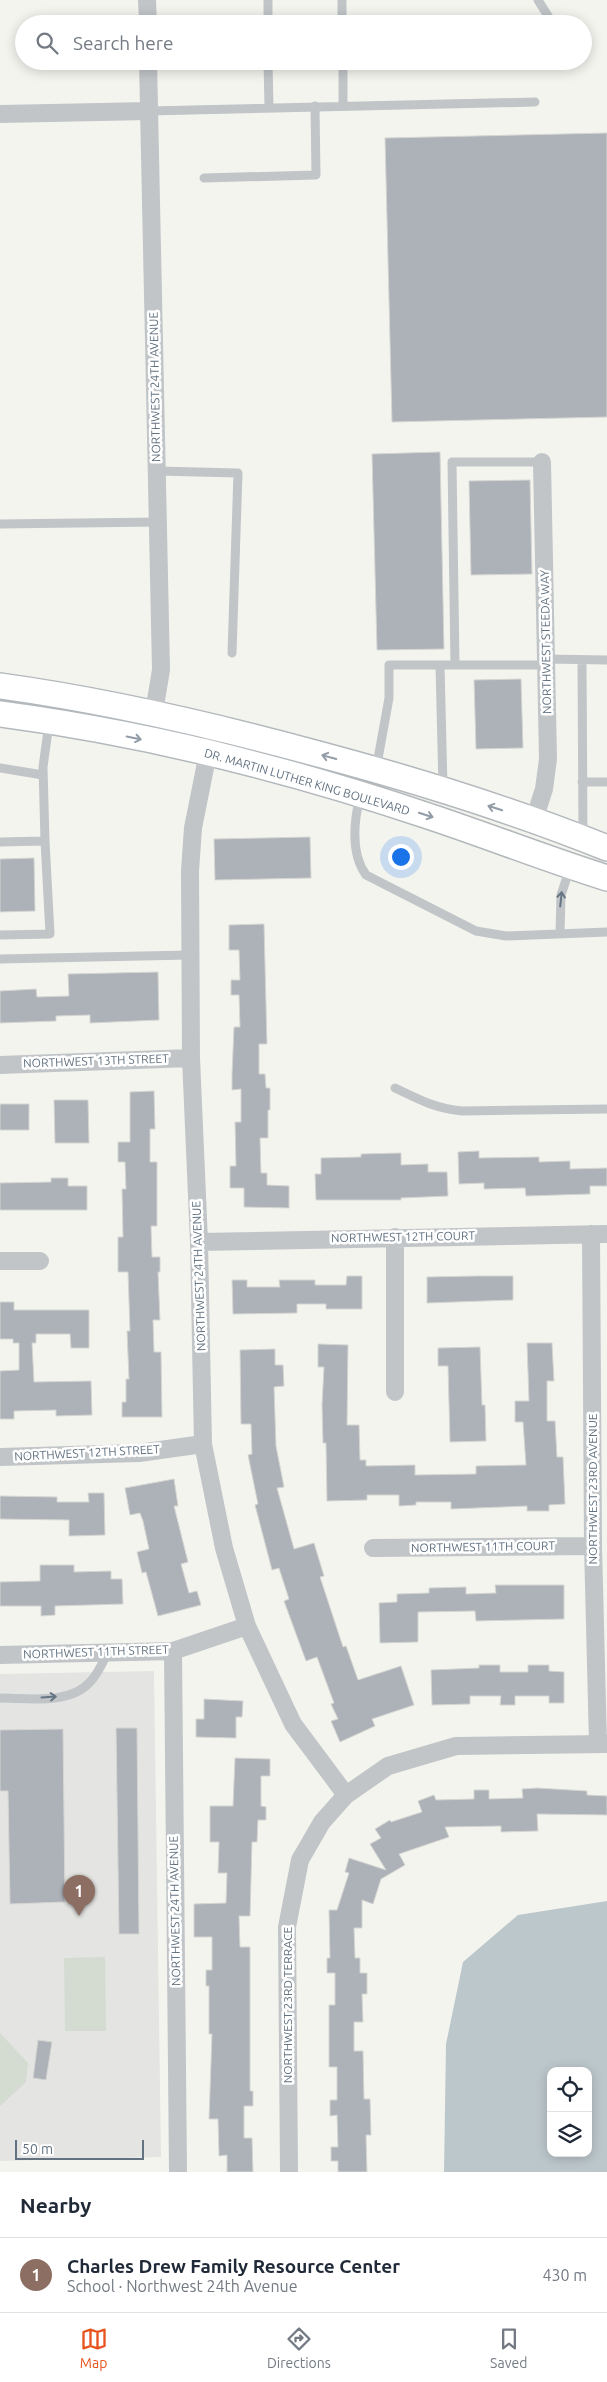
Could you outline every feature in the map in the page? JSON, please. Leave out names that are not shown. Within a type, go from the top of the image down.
[{"type":"main road","points":[[0,686],[154,712],[376,770],[534,820],[607,848]]},
{"type":"main road","points":[[0,713],[22,703],[112,718],[154,712]]},
{"type":"main road","name":"DR. MARTIN LUTHER KING BOULEVARD","points":[[0,713],[208,753],[289,774],[424,814],[607,878]]},
{"type":"street","points":[[147,0],[148,15]]},
{"type":"street","name":"NORTHWEST 24TH AVENUE","points":[[148,70],[161,670],[154,712]]},
{"type":"street","points":[[0,114],[149,111]]},
{"type":"street","name":"NORTHWEST STEEDA WAY","points":[[534,820],[544,789],[548,759],[542,462]]},
{"type":"street","name":"NORTHWEST 24TH AVENUE","points":[[216,728],[208,753],[193,828],[190,871],[191,1058],[199,1242],[203,1444],[224,1548],[247,1626],[293,1724],[346,1794]]},
{"type":"street","name":"NORTHWEST 13TH STREET","points":[[0,1064],[191,1058]]},
{"type":"street","name":"NORTHWEST 12TH COURT","points":[[199,1242],[599,1234]]},
{"type":"street","name":"NORTHWEST 23RD AVENUE","points":[[599,1234],[592,1546],[602,1744]]},
{"type":"street","points":[[395,1237],[396,1392]]},
{"type":"street","points":[[0,1261],[40,1261]]},
{"type":"street","name":"NORTHWEST 12TH STREET","points":[[0,1457],[139,1453],[203,1444]]},
{"type":"street","name":"NORTHWEST 11TH COURT","points":[[373,1548],[592,1546]]},
{"type":"street","name":"NORTHWEST 11TH STREET","points":[[0,1655],[172,1651],[247,1626]]},
{"type":"street","name":"NORTHWEST 24TH AVENUE","points":[[172,1651],[178,2172]]},
{"type":"street","name":"NORTHWEST 23RD TERRACE","points":[[289,2172],[287,1927],[300,1860],[322,1822],[346,1794],[388,1766],[456,1746],[602,1744]]},
{"type":"lane","points":[[268,0],[268,15]]},
{"type":"lane","points":[[342,0],[342,15]]},
{"type":"lane","points":[[538,0],[547,15]]},
{"type":"lane","points":[[268,70],[269,107]]},
{"type":"lane","points":[[342,70],[343,105]]},
{"type":"lane","points":[[149,111],[536,102]]},
{"type":"lane","points":[[204,178],[316,175],[315,106]]},
{"type":"lane","points":[[455,665],[452,462],[542,462]]},
{"type":"lane","points":[[157,471],[238,473],[232,653]]},
{"type":"lane","points":[[0,524],[158,522]]},
{"type":"lane","points":[[582,660],[583,839]]},
{"type":"lane","points":[[376,770],[389,698],[389,665],[455,665],[607,660]]},
{"type":"lane","points":[[440,665],[443,790]]},
{"type":"lane","points":[[0,935],[50,934],[43,775],[49,721]]},
{"type":"lane","points":[[0,768],[43,775]]},
{"type":"lane","points":[[582,782],[607,782]]},
{"type":"lane","points":[[360,795],[356,814],[356,845],[360,866],[366,875],[476,932],[506,936],[607,932]]},
{"type":"lane","points":[[0,842],[46,841]]},
{"type":"lane","points":[[560,934],[561,895],[570,866]]},
{"type":"lane","points":[[0,959],[190,955]]},
{"type":"lane","points":[[395,1088],[431,1106],[443,1109],[607,1109]]},
{"type":"lane","points":[[0,1698],[51,1698],[82,1689],[97,1673],[108,1652]]},
{"type":"shaded area","points":[[154,1671],[161,2157],[0,2161],[0,1674]]},
{"type":"shaded area","points":[[607,1901],[607,2172],[444,2172],[446,2044],[463,1962],[518,1915]]},
{"type":"shaded area","points":[[105,1957],[106,2031],[65,2031],[64,1958]]},
{"type":"shaded area","points":[[0,2033],[28,2063],[26,2082],[0,2106]]},
{"type":"building","points":[[607,133],[607,417],[392,422],[385,138]]},
{"type":"building","points":[[440,452],[444,649],[377,650],[372,454]]},
{"type":"building","points":[[530,480],[532,574],[471,575],[469,481]]},
{"type":"building","points":[[521,679],[523,748],[476,749],[474,680]]},
{"type":"building","points":[[310,837],[311,878],[215,880],[214,839]]},
{"type":"building","points":[[34,858],[35,911],[0,912],[0,859]]},
{"type":"building","points":[[264,924],[267,1044],[259,1044],[259,1074],[265,1074],[266,1088],[270,1088],[270,1110],[268,1110],[268,1138],[260,1138],[261,1173],[267,1173],[267,1185],[289,1186],[289,1208],[244,1207],[244,1188],[230,1188],[230,1166],[236,1166],[235,1122],[241,1122],[241,1089],[232,1090],[234,1027],[240,1027],[239,995],[231,995],[231,980],[240,980],[239,950],[229,950],[229,925]]},
{"type":"building","points":[[158,972],[159,1020],[90,1023],[90,1015],[56,1016],[56,1021],[0,1023],[0,991],[36,989],[37,997],[69,996],[68,974]]},
{"type":"building","points":[[154,1091],[155,1129],[150,1129],[150,1162],[157,1162],[157,1226],[151,1226],[152,1257],[160,1257],[160,1272],[158,1272],[160,1320],[153,1320],[154,1352],[161,1352],[162,1417],[122,1417],[122,1402],[126,1402],[126,1379],[129,1379],[127,1331],[130,1331],[128,1272],[118,1272],[118,1237],[123,1237],[122,1189],[126,1189],[125,1162],[118,1162],[118,1142],[130,1142],[130,1092]]},
{"type":"building","points":[[54,1100],[88,1100],[89,1143],[55,1143]]},
{"type":"building","points":[[0,1104],[29,1104],[29,1130],[0,1130]]},
{"type":"building","points":[[479,1151],[479,1158],[539,1157],[539,1162],[570,1161],[570,1169],[607,1168],[607,1186],[590,1186],[590,1194],[526,1196],[525,1188],[484,1189],[484,1183],[459,1184],[458,1152]]},
{"type":"building","points":[[401,1153],[401,1165],[428,1164],[428,1172],[447,1172],[448,1196],[401,1198],[401,1200],[316,1200],[315,1174],[321,1174],[321,1158]]},
{"type":"building","points":[[51,1178],[68,1178],[68,1186],[87,1186],[87,1210],[0,1210],[0,1183],[51,1182]]},
{"type":"building","points":[[347,1276],[362,1276],[362,1309],[326,1309],[326,1304],[297,1304],[297,1313],[233,1314],[232,1280],[247,1280],[247,1287],[280,1287],[279,1280],[315,1280],[315,1285],[346,1285]]},
{"type":"building","points":[[513,1276],[513,1300],[427,1303],[427,1277]]},
{"type":"building","points":[[0,1302],[14,1302],[14,1310],[89,1310],[89,1348],[71,1348],[70,1334],[36,1334],[36,1343],[32,1343],[34,1382],[91,1381],[92,1415],[56,1416],[56,1410],[14,1411],[14,1419],[0,1419],[0,1371],[19,1370],[19,1343],[13,1343],[13,1339],[0,1339]]},
{"type":"building","points":[[527,1343],[552,1343],[554,1381],[547,1381],[547,1421],[555,1421],[557,1457],[563,1457],[565,1504],[549,1505],[549,1511],[527,1511],[527,1506],[451,1509],[451,1502],[416,1502],[416,1505],[399,1506],[399,1495],[367,1495],[367,1500],[327,1501],[326,1443],[323,1443],[322,1405],[324,1367],[318,1367],[318,1344],[348,1345],[347,1425],[359,1425],[360,1460],[366,1460],[366,1466],[415,1465],[415,1475],[476,1474],[476,1466],[526,1465],[523,1422],[515,1422],[515,1401],[529,1401]]},
{"type":"building","points":[[480,1347],[482,1405],[485,1405],[486,1441],[450,1442],[448,1366],[438,1366],[438,1348]]},
{"type":"building","points":[[275,1349],[275,1365],[283,1365],[284,1386],[274,1387],[276,1446],[284,1487],[277,1488],[294,1549],[314,1543],[324,1576],[320,1577],[343,1647],[346,1646],[358,1680],[401,1666],[414,1705],[372,1719],[375,1726],[340,1742],[331,1721],[338,1719],[331,1704],[334,1703],[317,1657],[306,1661],[284,1601],[289,1599],[279,1568],[272,1570],[255,1505],[258,1504],[248,1455],[252,1454],[251,1424],[241,1424],[240,1350]]},
{"type":"building","points":[[174,1479],[178,1506],[174,1506],[188,1562],[181,1564],[189,1593],[197,1591],[201,1605],[158,1616],[146,1572],[142,1573],[137,1552],[149,1549],[143,1521],[140,1513],[130,1515],[125,1488]]},
{"type":"building","points":[[88,1493],[104,1493],[105,1535],[69,1536],[69,1520],[0,1519],[0,1496],[57,1497],[57,1502],[89,1502]]},
{"type":"building","points":[[40,1565],[74,1565],[74,1572],[111,1571],[111,1579],[122,1579],[123,1604],[55,1606],[55,1615],[41,1616],[41,1606],[0,1606],[0,1582],[40,1581]]},
{"type":"building","points":[[495,1585],[564,1585],[564,1619],[476,1621],[475,1611],[418,1612],[418,1642],[380,1643],[379,1603],[397,1602],[397,1594],[429,1593],[429,1588],[466,1587],[466,1594],[496,1593]]},
{"type":"building","points":[[479,1665],[500,1665],[500,1672],[528,1672],[528,1665],[549,1665],[549,1671],[564,1672],[564,1703],[549,1703],[549,1696],[515,1696],[515,1705],[500,1705],[501,1696],[470,1696],[470,1704],[432,1705],[431,1670],[479,1668]]},
{"type":"building","points":[[204,1699],[243,1701],[242,1717],[236,1717],[236,1738],[196,1737],[196,1719],[204,1719]]},
{"type":"building","points":[[116,1728],[137,1728],[139,1934],[119,1934]]},
{"type":"building","points":[[63,1729],[65,1902],[10,1904],[8,1791],[0,1791],[0,1730]]},
{"type":"building","points":[[235,1758],[270,1759],[270,1776],[261,1776],[261,1806],[266,1807],[266,1820],[258,1820],[257,1842],[252,1842],[250,1916],[239,1916],[240,1947],[250,1947],[250,2091],[253,2091],[253,2106],[244,2106],[244,2138],[252,2138],[253,2172],[227,2172],[227,2155],[219,2156],[218,2119],[209,2119],[212,2034],[209,2034],[209,1986],[206,1986],[206,1970],[212,1970],[212,1937],[194,1937],[194,1904],[226,1903],[227,1873],[218,1873],[219,1842],[210,1842],[210,1806],[233,1806]]},
{"type":"building","points":[[522,1789],[587,1791],[587,1795],[607,1796],[607,1815],[537,1814],[538,1831],[501,1832],[501,1826],[445,1827],[449,1837],[399,1854],[405,1865],[381,1879],[373,1904],[362,1900],[362,1928],[354,1928],[355,1958],[360,1958],[360,1973],[367,1973],[367,1994],[362,1994],[363,2022],[354,2022],[354,2051],[363,2051],[364,2099],[370,2099],[371,2135],[366,2135],[367,2172],[338,2172],[338,2161],[331,2161],[331,2147],[338,2147],[337,2115],[330,2116],[330,2100],[337,2100],[337,2067],[329,2067],[329,2005],[335,2005],[335,1973],[327,1973],[327,1958],[330,1958],[329,1910],[337,1910],[349,1873],[345,1872],[349,1858],[386,1870],[370,1844],[381,1838],[375,1829],[390,1820],[391,1822],[422,1812],[418,1801],[434,1795],[436,1800],[474,1799],[474,1790],[489,1790],[489,1799],[523,1798]]},
{"type":"building","points":[[38,2040],[52,2042],[46,2080],[33,2078]]},
{"type":"place","name":"Charles Drew Family Resource Center","points":[[79,1916]]}]
